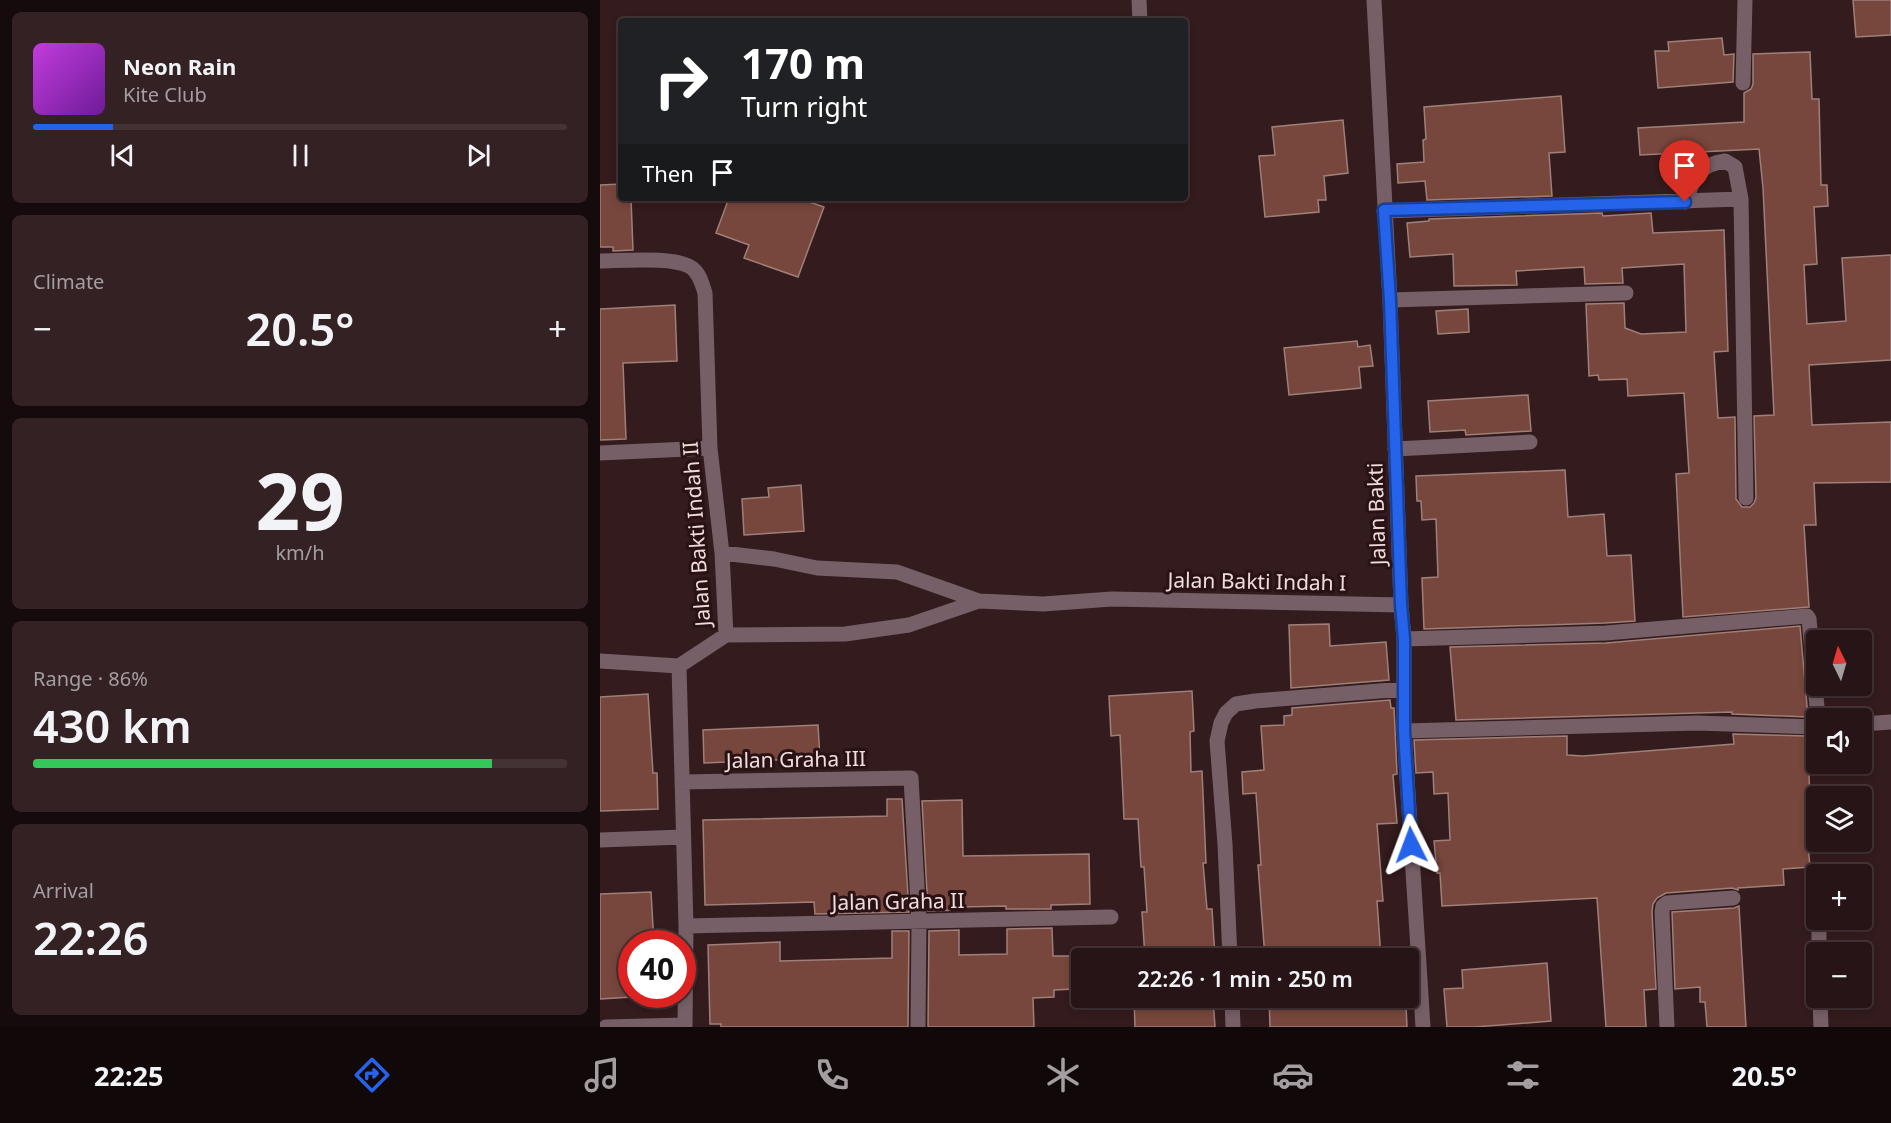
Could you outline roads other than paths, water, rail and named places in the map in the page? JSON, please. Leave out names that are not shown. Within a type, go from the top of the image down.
[{"type":"street","points":[[1139,0],[1140,18]]},
{"type":"street","name":"Jalan Bakti","points":[[1374,0],[1390,300],[1404,639],[1404,731],[1423,1027]]},
{"type":"street","points":[[1743,83],[1745,0]]},
{"type":"street","points":[[1685,202],[1694,179],[1701,170],[1712,163],[1725,161],[1734,167],[1742,199],[1746,498]]},
{"type":"street","points":[[1384,210],[1742,199]]},
{"type":"street","name":"Jalan Bakti Indah II","points":[[600,261],[657,260],[691,267],[700,278],[705,293],[710,448],[722,553],[726,635],[679,666]]},
{"type":"street","points":[[1390,300],[1626,293]]},
{"type":"street","points":[[1395,449],[1530,442]]},
{"type":"street","points":[[600,453],[710,448]]},
{"type":"street","points":[[722,553],[774,559],[817,568],[897,572],[979,600]]},
{"type":"street","name":"Jalan Bakti Indah I","points":[[979,600],[1044,604],[1112,599],[1401,605]]},
{"type":"street","points":[[726,635],[845,634],[909,624],[979,600]]},
{"type":"street","points":[[1404,639],[1606,633],[1807,616],[1813,648],[1817,708]]},
{"type":"street","points":[[600,662],[679,666],[686,927],[685,1026],[606,1027]]},
{"type":"street","points":[[1230,948],[1225,843],[1217,741],[1226,713],[1236,704],[1255,700],[1404,689]]},
{"type":"street","points":[[1872,723],[1891,722]]},
{"type":"street","points":[[1404,731],[1697,723],[1806,727]]},
{"type":"street","name":"Jalan Graha III","points":[[682,782],[911,778],[919,922]]},
{"type":"street","points":[[600,840],[683,837]]},
{"type":"street","points":[[1667,1027],[1663,906],[1667,903],[1733,898]]},
{"type":"street","name":"Jalan Graha II","points":[[686,927],[1111,917]]},
{"type":"street","points":[[918,1027],[919,922]]},
{"type":"street","points":[[1232,1008],[1233,1027]]},
{"type":"street","points":[[1820,1008],[1821,1027]]}]
